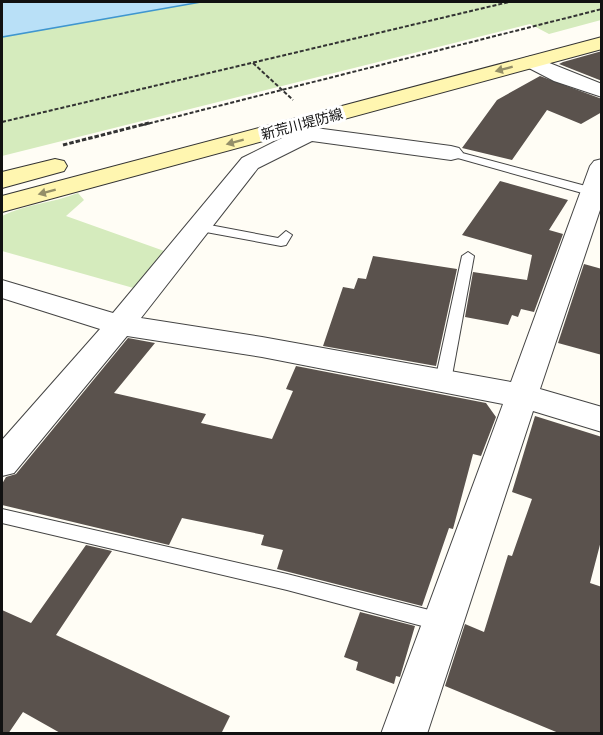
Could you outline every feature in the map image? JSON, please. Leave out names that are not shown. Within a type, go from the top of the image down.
[{"type":"main road","name":"新荒川堤防線","points":[[218,124],[602,24]]},
{"type":"main road","name":"新荒川堤防線","points":[[2,204],[298,130],[602,43]]},
{"type":"main road","points":[[2,180],[81,159]]},
{"type":"street","points":[[532,62],[561,77],[602,91]]},
{"type":"street","points":[[298,130],[451,153]]},
{"type":"street","points":[[2,463],[119,325],[250,163],[304,136],[298,130]]},
{"type":"street","points":[[404,734],[441,622],[523,396],[597,179]]},
{"type":"street","points":[[2,289],[119,325],[262,347],[523,396],[602,420]]},
{"type":"lane","points":[[451,153],[597,179]]},
{"type":"lane","points":[[199,227],[281,242],[286,235]]},
{"type":"lane","points":[[443,381],[468,256]]},
{"type":"lane","points":[[2,516],[286,582],[441,622]]},
{"type":"path","points":[[2,122],[509,2]]},
{"type":"path","points":[[58,147],[602,9]]},
{"type":"path","points":[[252,62],[293,100]]},
{"type":"green space","points":[[201,2],[601,2],[601,20],[549,34],[530,24],[2,156],[2,37]]},
{"type":"green space","points":[[78,193],[84,200],[66,216],[167,252],[137,289],[2,251],[2,216]]},
{"type":"water","points":[[2,2],[201,2],[2,37]]},
{"type":"building","points":[[602,51],[602,81],[559,64],[563,62]]},
{"type":"building","points":[[540,76],[602,99],[602,112],[581,124],[547,110],[512,160],[462,148],[497,100]]},
{"type":"building","points":[[500,181],[568,200],[549,230],[563,234],[534,312],[521,309],[518,317],[512,315],[508,325],[465,317],[473,272],[527,280],[532,255],[462,235]]},
{"type":"building","points":[[373,256],[457,269],[436,366],[323,346],[343,287],[354,289],[358,278],[366,279]]},
{"type":"building","points":[[584,264],[602,269],[602,355],[558,343]]},
{"type":"building","points":[[128,338],[155,343],[114,393],[206,414],[201,423],[272,439],[293,391],[286,389],[296,366],[486,403],[496,417],[481,456],[473,454],[453,529],[449,528],[422,606],[277,569],[283,550],[261,545],[264,535],[182,518],[169,545],[2,505],[2,484],[6,477],[16,474]]},
{"type":"building","points":[[535,416],[602,437],[602,537],[590,583],[602,587],[602,734],[561,734],[445,686],[465,624],[484,632],[508,555],[512,556],[532,499],[512,492]]},
{"type":"building","points":[[86,545],[112,551],[56,635],[230,716],[221,734],[62,734],[23,712],[8,734],[2,734],[2,610],[31,623]]},
{"type":"building","points":[[360,612],[415,626],[400,677],[396,676],[394,684],[356,670],[358,662],[344,657]]}]
